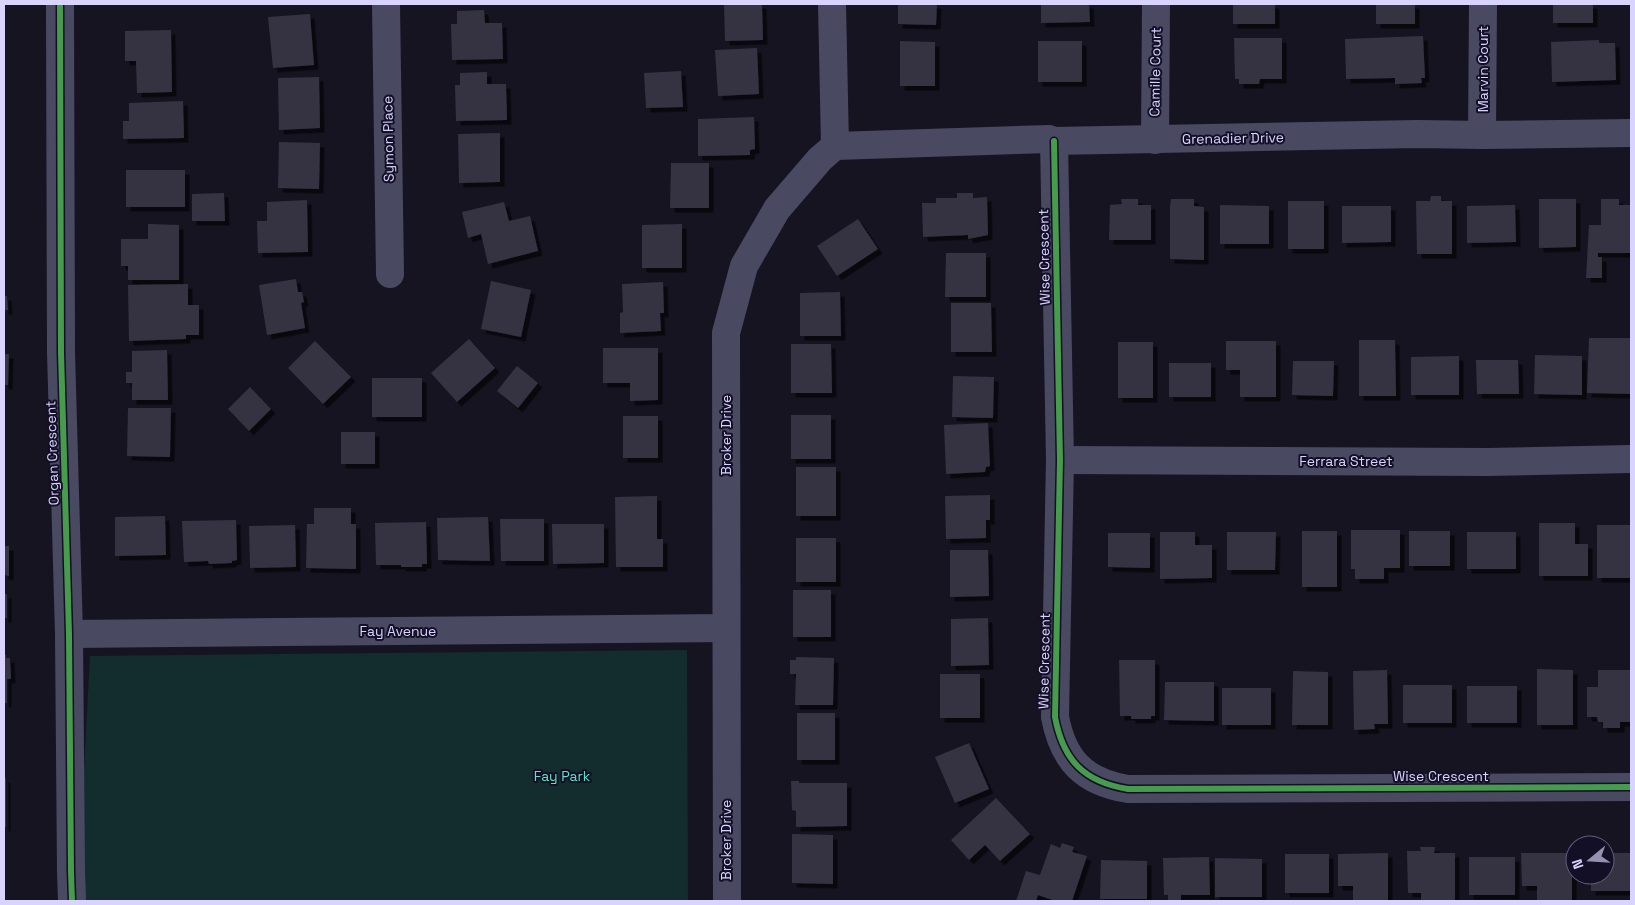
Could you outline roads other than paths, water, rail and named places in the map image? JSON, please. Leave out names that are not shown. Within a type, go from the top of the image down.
[{"type":"street","name":"Organ Crescent","points":[[60,4],[62,352],[69,634],[72,901]]},
{"type":"street","name":"Symon Place","points":[[386,4],[390,274]]},
{"type":"street","points":[[832,4],[835,146]]},
{"type":"street","name":"Camille Court","points":[[1155,140],[1156,4]]},
{"type":"street","name":"Marvin Court","points":[[1482,135],[1483,4]]},
{"type":"street","name":"Grenadier Drive","points":[[835,146],[1049,139],[1054,141],[1155,140],[1418,134],[1631,133]]},
{"type":"street","name":"Wise Crescent","points":[[1054,141],[1060,460],[1055,717],[1058,735],[1064,749],[1075,764],[1093,779],[1111,786],[1128,789],[1631,787]]},
{"type":"street","name":"Broker Drive","points":[[727,901],[726,332],[744,266],[753,250],[777,210],[820,159],[835,146]]},
{"type":"street","name":"Ferrara Street","points":[[1060,460],[1487,462],[1631,459]]},
{"type":"street","name":"Fay Avenue","points":[[69,634],[726,628]]},
{"type":"park label","name":"Fay Park","points":[[562,776]]}]
